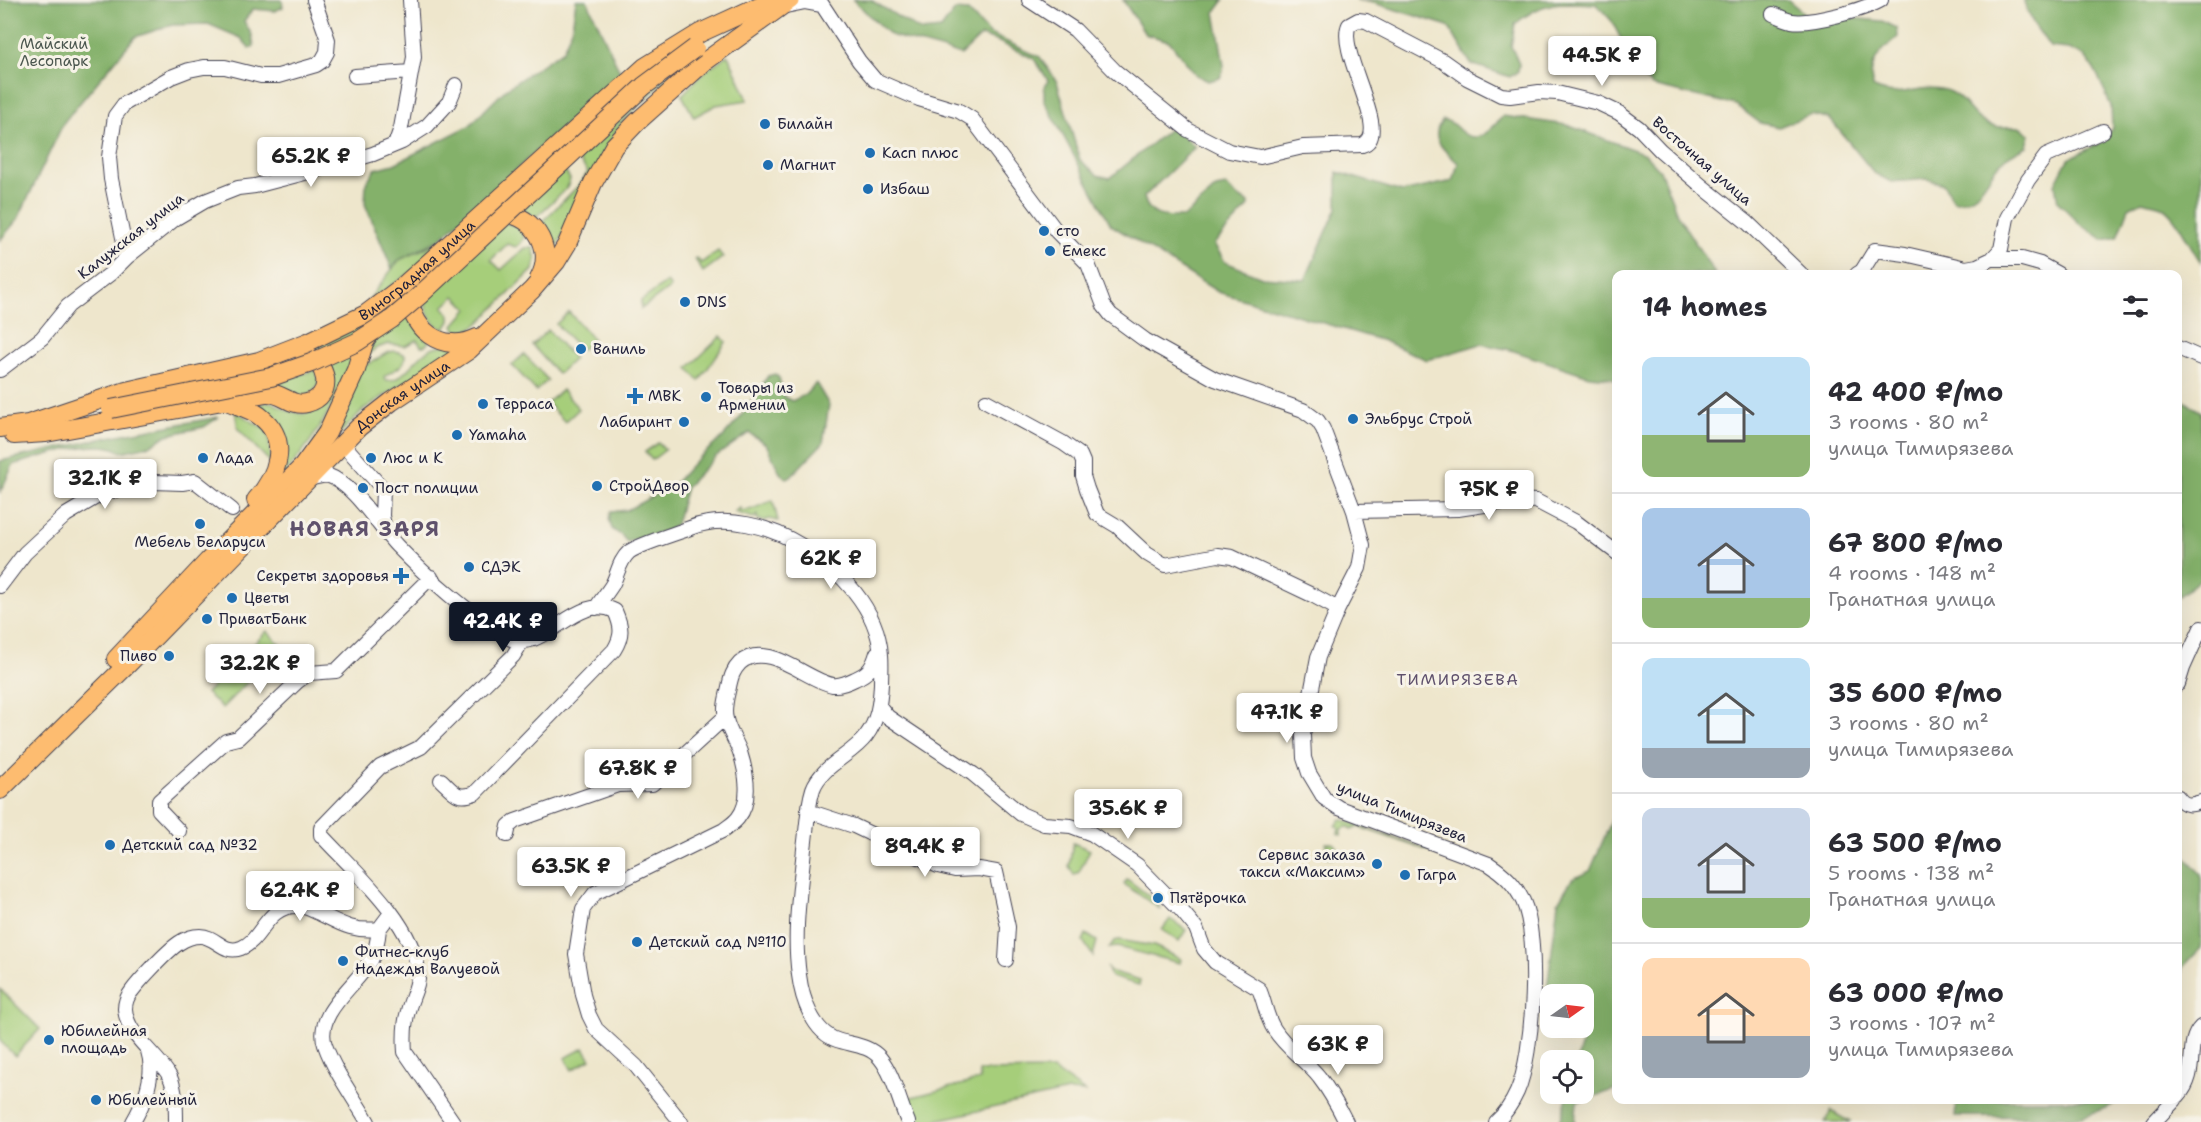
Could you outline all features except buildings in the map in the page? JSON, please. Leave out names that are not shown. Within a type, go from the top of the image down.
[{"type":"main road","points":[[28,424],[271,377],[321,359],[357,342],[392,319],[419,296],[665,68],[695,48],[781,2]]},
{"type":"main road","name":"Виноградная улица","points":[[0,428],[28,424],[126,391],[259,361],[366,314],[383,303],[645,67],[700,33],[781,2]]},
{"type":"main road","name":"Донская улица","points":[[0,773],[48,735],[343,444],[391,402],[462,354],[532,290],[556,262],[567,244],[593,183],[614,146],[637,122],[703,63],[781,2]]},
{"type":"main road","points":[[470,225],[484,216],[501,213],[518,216],[533,226],[542,241],[545,258],[542,275],[532,290]]},
{"type":"main road","points":[[424,266],[414,281],[410,298],[413,315],[423,330],[437,340],[454,344],[471,341],[486,332]]},
{"type":"main road","name":"Донская улица","points":[[0,790],[208,561],[303,466],[327,433],[348,389],[370,332],[424,266]]},
{"type":"main road","points":[[0,436],[46,433],[274,393],[290,402],[301,404],[321,395],[326,386],[325,376],[315,360],[301,354],[279,354]]},
{"type":"main road","points":[[208,561],[235,523],[265,489],[274,473],[279,455],[276,437],[267,422],[252,411],[227,400]]},
{"type":"street","points":[[128,257],[111,179],[109,158],[117,111],[124,104],[171,77],[189,70],[225,67],[261,76],[278,76],[316,65],[322,61],[327,52],[328,40],[314,0]]},
{"type":"street","points":[[395,145],[401,128],[414,57],[410,0]]},
{"type":"street","name":"Восточная улица","points":[[1029,0],[1075,30],[1115,71],[1188,130],[1229,151],[1252,156],[1303,147],[1362,145],[1371,139],[1370,112],[1351,61],[1346,38],[1349,25],[1358,20],[1366,21],[1401,38],[1443,61],[1467,78],[1501,95],[1548,92],[1599,102],[1619,112],[1639,128],[1660,150],[1748,223],[1797,270]]},
{"type":"street","points":[[1773,14],[1792,21],[1816,18],[1870,6],[1881,0]]},
{"type":"street","points":[[781,2],[821,3]]},
{"type":"street","name":"улица Тимирязева","points":[[821,3],[859,61],[875,80],[919,99],[959,111],[972,119],[1057,232],[1088,264],[1104,306],[1111,315],[1144,340],[1215,379],[1303,410],[1318,421],[1330,442],[1354,511],[1363,545],[1362,558],[1318,657],[1303,735],[1304,758],[1324,798],[1339,808],[1489,864],[1507,876],[1517,889],[1524,903],[1532,956],[1530,1040],[1527,1060],[1517,1092],[1506,1111],[1496,1122]]},
{"type":"street","points":[[356,76],[411,72]]},
{"type":"street","name":"Калужская улица","points":[[0,370],[42,338],[68,306],[176,218],[205,201],[238,188],[255,186],[339,164],[395,145],[427,126],[449,102],[456,85]]},
{"type":"street","points":[[1863,270],[1875,250],[1905,254],[1966,268],[1992,259],[2001,249],[2007,218],[2028,180],[2046,156],[2103,131]]},
{"type":"street","points":[[1992,259],[2022,258],[2051,270]]},
{"type":"street","points":[[2182,350],[2201,358]]},
{"type":"street","points":[[986,401],[1063,443],[1080,455],[1086,489],[1097,514],[1117,526],[1147,554],[1165,565],[1218,555],[1232,557],[1338,609]]},
{"type":"street","points":[[343,444],[379,483],[384,493],[382,516],[386,534]]},
{"type":"street","points":[[308,479],[322,475],[334,478],[343,484],[386,534],[431,577],[508,638],[521,643],[534,640],[580,612],[596,608],[608,608],[615,611],[621,626],[622,638],[615,650],[475,793],[466,796],[456,795],[441,780]]},
{"type":"street","points":[[0,586],[25,553],[66,515],[103,493],[154,482],[182,483],[195,480],[232,510]]},
{"type":"street","points":[[1354,511],[1458,509],[1517,500],[1536,501],[1576,522],[1612,549]]},
{"type":"street","points":[[365,507],[374,508],[382,503]]},
{"type":"street","points":[[596,608],[612,584],[620,564],[630,552],[702,523],[719,521],[737,522],[791,539],[819,557],[855,592],[868,609],[878,635],[881,655],[880,707],[873,726],[864,739],[826,772],[814,786],[808,811],[796,927],[799,978],[815,1023],[823,1033],[836,1040],[869,1048],[879,1057],[886,1068],[908,1122]]},
{"type":"street","points":[[179,831],[159,810],[159,801],[226,741],[238,738],[298,681],[309,674],[336,670],[431,577]]},
{"type":"street","points":[[2182,671],[2201,628]]},
{"type":"street","points":[[681,1122],[636,1066],[596,1029],[589,1015],[576,954],[583,909],[595,893],[724,830],[740,817],[747,795],[745,771],[725,717],[733,670],[744,660],[760,657],[775,658],[819,681],[835,685],[857,678],[873,667],[878,635]]},
{"type":"street","points":[[453,1122],[405,1052],[404,1038],[408,1011],[419,973],[413,951],[400,925],[321,835],[321,828],[380,767],[422,747],[513,656],[521,643]]},
{"type":"street","points":[[880,707],[888,717],[973,774],[1021,814],[1044,824],[1071,826],[1092,834],[1137,865],[1196,928],[1204,949],[1215,962],[1259,989],[1268,1019],[1274,1029],[1282,1040],[1319,1076],[1346,1122]]},
{"type":"street","points":[[507,836],[509,826],[515,821],[618,785],[651,784],[725,717]]},
{"type":"street","points":[[2182,802],[2189,805],[2201,802]]},
{"type":"street","points":[[808,811],[854,826],[938,866],[955,870],[979,869],[996,872],[1008,927],[1006,960]]},
{"type":"street","points":[[176,1122],[177,1103],[170,1078],[129,1025],[126,1002],[131,993],[176,945],[189,938],[200,936],[211,939],[226,949],[241,948],[248,945],[268,918],[281,910],[298,906],[306,907],[350,929],[366,931],[379,929]]},
{"type":"street","points":[[368,1122],[330,1056],[322,1033],[326,1017],[370,961],[378,942],[379,929],[391,913]]},
{"type":"street","points":[[2182,1092],[2190,1076],[2192,1046],[2197,1031],[2201,1027]]},
{"type":"street","points":[[133,1122],[151,1077],[152,1062],[146,1046]]},
{"type":"street","points":[[2154,1122],[2171,1104]]},
{"type":"green space","name":"Майский Лесопарк","points":[[0,0],[282,0],[283,7],[275,11],[253,9],[244,21],[252,35],[254,46],[250,49],[241,38],[208,24],[172,25],[135,37],[64,122],[18,219],[0,240]]},
{"type":"green space","points":[[576,0],[587,0],[621,74],[440,239],[399,260],[392,269],[365,204],[366,183],[375,169],[394,164],[469,126],[506,89],[563,50],[572,28]]},
{"type":"green space","points":[[853,0],[871,0],[921,31],[941,29],[955,10],[968,11],[990,34],[1040,57],[1057,82],[1080,160],[1097,175],[1110,178],[1173,126],[1195,147],[1144,197],[1146,204],[1159,215],[1184,217],[1216,188],[1226,186],[1249,203],[1249,206],[1214,244],[1225,262],[1262,277],[1305,280],[1337,208],[1337,172],[1402,192],[1453,181],[1458,163],[1443,149],[1437,138],[1443,120],[1452,123],[1463,133],[1475,137],[1486,133],[1503,116],[1567,125],[1645,154],[1660,170],[1678,216],[1712,270],[1612,270],[1612,378],[1589,376],[1511,350],[1481,344],[1427,360],[1384,341],[1218,292],[1111,225],[1044,100],[1044,88],[1048,80],[1034,59],[981,36],[961,55],[890,35]]},
{"type":"green space","points":[[1123,0],[1224,0],[1215,12],[1224,66],[1220,78],[1208,81],[1196,75],[1169,41],[1145,34]]},
{"type":"green space","points":[[1356,0],[1788,0],[1805,14],[1882,21],[1897,28],[1898,37],[1886,47],[1873,65],[1871,79],[1873,87],[1891,93],[1941,89],[1957,96],[1985,123],[1996,127],[2021,127],[2030,135],[2027,146],[2002,161],[1977,194],[1971,198],[1954,201],[1943,184],[1927,179],[1891,182],[1874,173],[1830,119],[1811,114],[1779,127],[1760,123],[1736,105],[1652,86],[1640,75],[1611,20],[1596,4],[1553,4],[1535,10],[1515,24],[1511,46],[1519,64],[1518,71],[1510,77],[1471,64],[1448,26],[1374,3]]},
{"type":"green space","points":[[2023,0],[2201,0],[2201,262],[2173,216],[2161,206],[2142,201],[2129,208],[2118,237],[2104,240],[2080,224],[2058,202],[2055,184],[2068,159],[2104,141],[2112,128],[2111,106],[2097,74],[2085,56],[2068,49],[2050,47],[2033,23]]},
{"type":"green space","points":[[727,55],[748,100],[716,105],[694,117],[682,95],[703,73]]},
{"type":"green space","points":[[670,72],[671,75],[625,119],[615,133],[551,258],[541,223],[579,185],[588,172],[578,159]]},
{"type":"green space","points":[[562,166],[570,179],[567,188],[537,216],[528,216],[518,201]]},
{"type":"green space","points":[[504,222],[522,228],[524,239],[516,247],[507,244],[491,260],[501,270],[525,248],[533,248],[536,259],[533,270],[478,324],[470,329],[457,331],[454,325],[468,309],[455,296],[443,307],[450,315],[450,321],[445,329],[436,325],[430,317],[424,297]]},
{"type":"green space","points":[[441,241],[419,267],[367,302],[399,260]]},
{"type":"green space","points":[[718,251],[723,257],[703,272],[695,259],[697,258],[701,263]]},
{"type":"green space","points":[[667,282],[671,287],[641,309],[641,301]]},
{"type":"green space","points":[[410,307],[429,342],[424,346],[421,346],[417,340],[405,346],[388,344],[371,352],[366,361],[368,364],[394,351],[405,355],[401,366],[384,377],[386,380],[398,377],[423,354],[435,347],[463,345],[365,408],[294,480],[372,337]]},
{"type":"green space","points":[[569,312],[593,339],[581,350],[556,324]]},
{"type":"green space","points":[[379,313],[358,349],[322,422],[303,451],[274,487],[280,469],[257,404],[271,402],[289,411],[303,414],[319,410],[330,398],[310,350]]},
{"type":"green space","points":[[548,330],[574,359],[558,374],[532,345]]},
{"type":"green space","points":[[721,336],[726,342],[699,381],[688,368]]},
{"type":"green space","points":[[524,354],[548,380],[536,391],[512,365]]},
{"type":"green space","points":[[316,370],[319,385],[305,399],[271,387],[291,377]]},
{"type":"green space","points":[[775,374],[779,378],[784,397],[792,401],[805,395],[816,383],[829,405],[823,443],[790,477],[786,478],[780,473],[766,444],[749,433],[715,457],[686,487],[676,524],[669,530],[627,542],[612,529],[609,519],[611,512],[627,510],[672,486],[695,461],[723,437],[740,418],[768,376]]},
{"type":"green space","points":[[562,390],[579,409],[565,422],[547,403]]},
{"type":"green space","points":[[2182,400],[2201,412],[2201,579],[2182,594]]},
{"type":"green space","points":[[235,411],[268,431],[271,463],[238,429]]},
{"type":"green space","points":[[219,417],[204,427],[167,435],[149,446],[121,452],[111,447],[98,446],[68,449],[13,465],[0,493],[0,461],[118,435]]},
{"type":"green space","points":[[658,443],[665,450],[652,460],[645,452]]},
{"type":"green space","points":[[773,501],[778,521],[769,519],[763,521],[757,519],[757,515],[754,518],[734,512],[740,508],[741,511],[750,510]]},
{"type":"green space","points":[[267,631],[282,647],[222,708],[206,693]]},
{"type":"green space","points":[[1341,819],[1461,862],[1359,827],[1351,830],[1350,827],[1346,827],[1341,830],[1341,835],[1338,834],[1339,828],[1336,826]]},
{"type":"green space","points":[[1612,820],[1612,1091],[1594,1096],[1594,1050],[1580,1050],[1584,1038],[1594,1038],[1594,984],[1548,984],[1558,902],[1572,879],[1590,871]]},
{"type":"green space","points":[[1073,843],[1090,850],[1079,872],[1074,875],[1069,866]]},
{"type":"green space","points":[[1326,843],[1333,843],[1339,850],[1335,857],[1327,857]]},
{"type":"green space","points":[[2182,853],[2201,874],[2201,948],[2182,968]]},
{"type":"green space","points":[[1127,879],[1158,903],[1160,909],[1124,884]]},
{"type":"green space","points":[[1170,919],[1186,930],[1179,941],[1162,930]]},
{"type":"green space","points":[[1086,934],[1097,941],[1093,956],[1083,941]]},
{"type":"green space","points":[[1114,941],[1154,946],[1181,959],[1180,963],[1117,947],[1109,948]]},
{"type":"green space","points":[[1107,967],[1110,971],[1140,980],[1139,985],[1111,977]]},
{"type":"green space","points":[[0,989],[40,1029],[15,1056],[0,1041]]},
{"type":"green space","points":[[584,1048],[591,1059],[572,1070],[565,1058]]},
{"type":"green space","points":[[1053,1070],[1085,1092],[1068,1091],[928,1122],[924,1122],[919,1117],[908,1098],[980,1080],[979,1071]]},
{"type":"green space","points":[[1565,1104],[1577,1104],[1575,1122],[1560,1122]]},
{"type":"green space","points":[[1956,1104],[2116,1104],[2082,1117],[1955,1116]]},
{"type":"green space","points":[[1831,1111],[1851,1122],[1825,1122]]},
{"type":"place","name":"Билайн","points":[[765,124]]},
{"type":"place","name":"Касп плюс","points":[[870,153]]},
{"type":"place","name":"Магнит","points":[[768,165]]},
{"type":"place","name":"Избаш","points":[[868,189]]},
{"type":"place","name":"сто","points":[[1044,231]]},
{"type":"place","name":"Емекс","points":[[1050,251]]},
{"type":"place","name":"DNS","points":[[685,302]]},
{"type":"place","name":"Ваниль","points":[[581,349]]},
{"type":"place","name":"МВК","points":[[635,396]]},
{"type":"place","name":"Товары из Армении","points":[[706,397]]},
{"type":"place","name":"Терраса","points":[[483,404]]},
{"type":"place","name":"Эльбрус Строй","points":[[1353,419]]},
{"type":"place","name":"Лабиринт","points":[[684,422]]},
{"type":"place","name":"Yamaha","points":[[457,435]]},
{"type":"place","name":"Лада","points":[[203,458]]},
{"type":"place","name":"Люс и К","points":[[371,458]]},
{"type":"place","name":"СтройДвор","points":[[597,486]]},
{"type":"place","name":"Пост полиции","points":[[363,488]]},
{"type":"place","name":"Мебель Беларуси","points":[[200,524]]},
{"type":"place","name":"СДЭК","points":[[469,567]]},
{"type":"place","name":"Секреты здоровья","points":[[401,576]]},
{"type":"place","name":"Цветы","points":[[232,598]]},
{"type":"place","name":"ПриватБанк","points":[[207,619]]},
{"type":"place","name":"Пиво","points":[[169,656]]},
{"type":"place","name":"Детский сад №32","points":[[110,845]]},
{"type":"place","name":"Сервис заказа такси «Максим»","points":[[1377,864]]},
{"type":"place","name":"Гагра","points":[[1405,875]]},
{"type":"place","name":"Пятёрочка","points":[[1158,898]]},
{"type":"place","name":"Детский сад №110","points":[[637,942]]},
{"type":"place","name":"Фитнес-клуб Надежды Валуевой","points":[[343,961]]},
{"type":"place","name":"Юбилейная площадь","points":[[49,1040]]},
{"type":"place","name":"Юбилейный","points":[[96,1100]]},
{"type":"district","name":"НОВАЯ ЗАРЯ","points":[[365,529]]},
{"type":"district","name":"ТИМИРЯЗЕВА","points":[[1458,679]]}]
